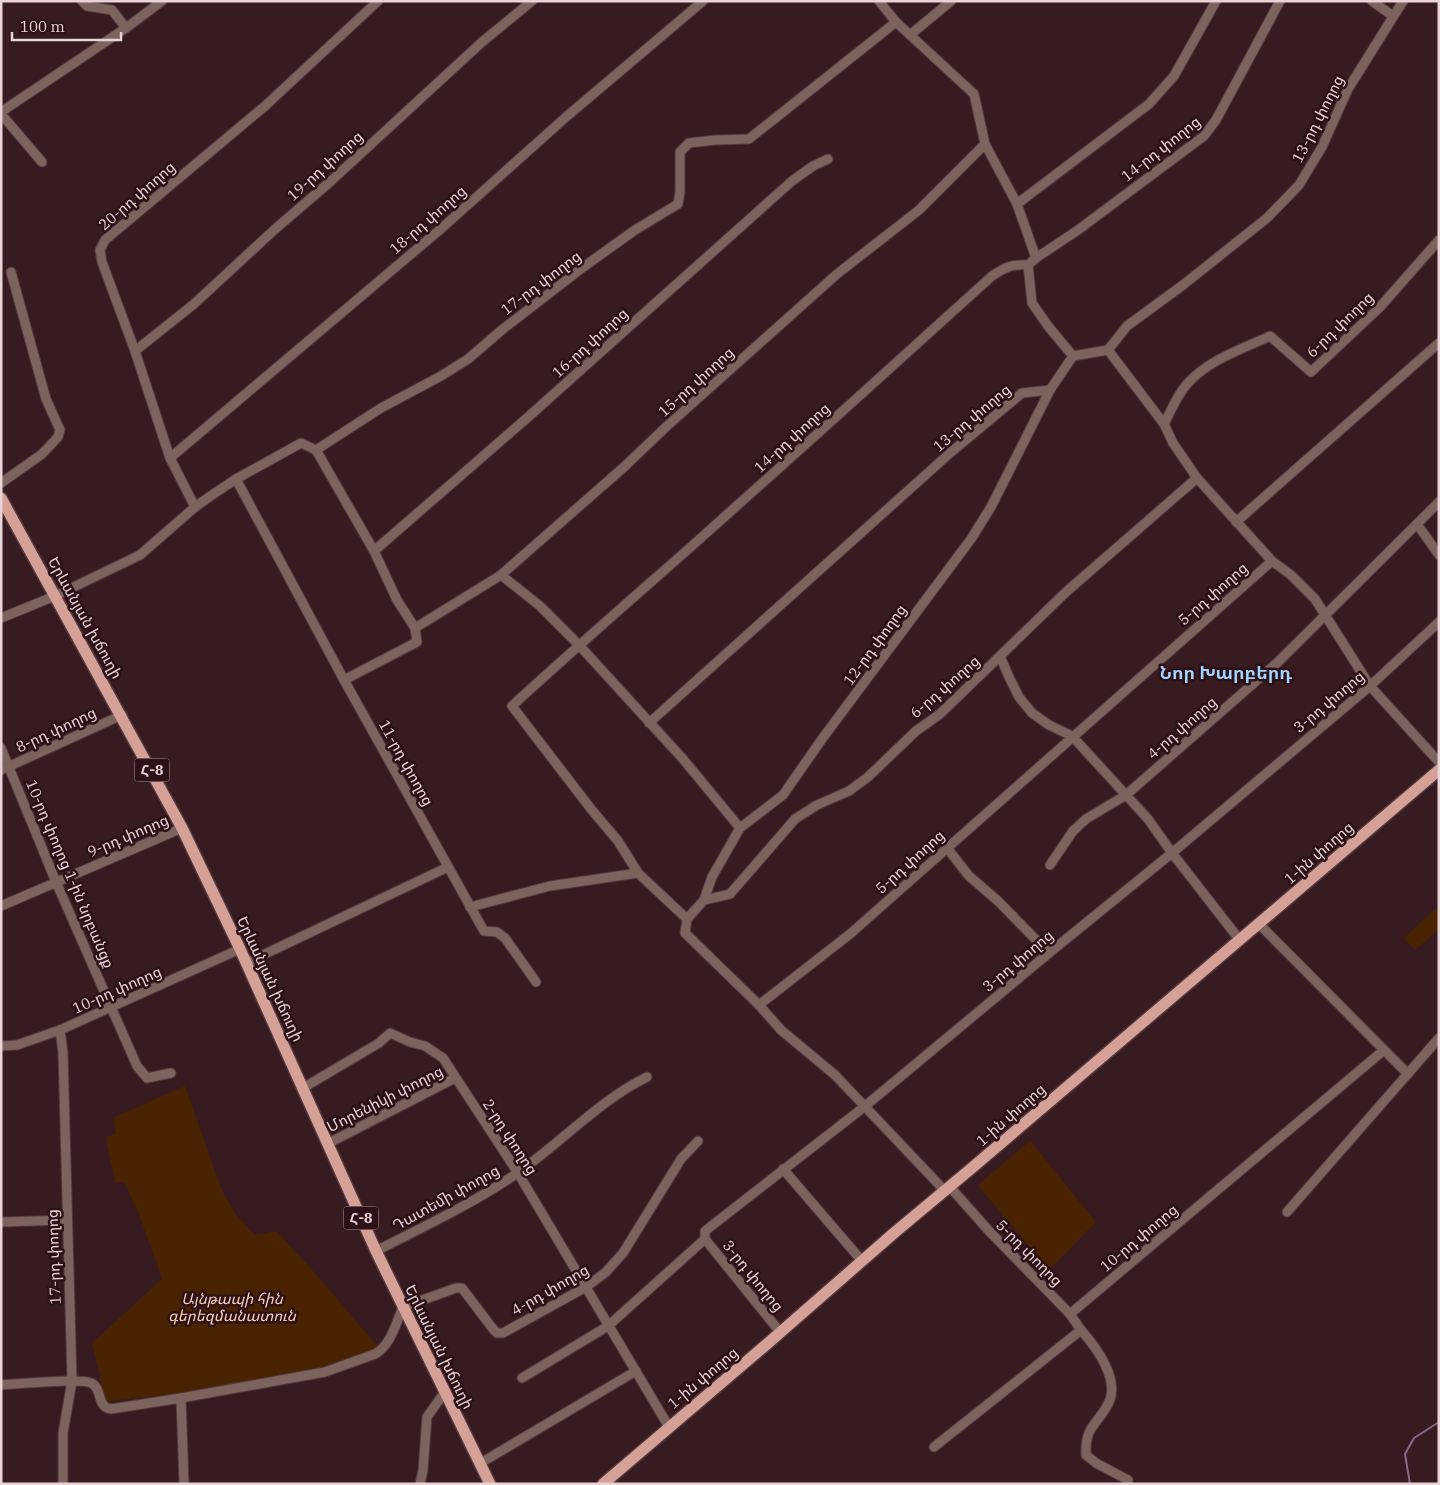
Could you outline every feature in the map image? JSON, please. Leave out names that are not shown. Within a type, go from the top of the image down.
[{"type":"main road","name":"Երևանյան խճուղի","points":[[1,498],[122,715],[182,828],[240,949],[376,1251],[490,1484]]},
{"type":"main road","name":"1-ին փողոց","points":[[603,1484],[1439,770]]},
{"type":"street","points":[[82,1],[87,6],[112,10]]},
{"type":"street","points":[[106,1],[126,28]]},
{"type":"street","points":[[42,162],[1,113],[126,28],[162,1]]},
{"type":"street","name":"20-րդ փողոց","points":[[195,507],[170,458],[135,351],[102,262],[100,250],[105,240],[265,106],[378,1]]},
{"type":"street","name":"18-րդ փողոց","points":[[170,458],[443,227],[559,123],[703,1]]},
{"type":"street","points":[[879,1],[896,22],[974,94],[985,144],[1017,204],[1036,258]]},
{"type":"street","points":[[910,35],[951,1]]},
{"type":"street","points":[[1017,204],[1149,104],[1174,76],[1216,1]]},
{"type":"street","name":"14-րդ փողոց","points":[[638,872],[618,842],[512,706],[578,644],[699,540],[992,276],[1005,267],[1014,264],[1028,265],[1204,136],[1216,120],[1280,1]]},
{"type":"street","points":[[1372,1],[1393,16]]},
{"type":"street","name":"13-րդ փողոց","points":[[1108,350],[1127,326],[1183,285],[1267,218],[1299,185],[1322,147],[1348,88],[1403,1]]},
{"type":"street","name":"19-րդ փողոց","points":[[135,351],[194,304],[274,230],[331,182],[526,3]]},
{"type":"street","name":"17-րդ փողոց","points":[[316,450],[381,408],[441,376],[468,359],[502,329],[582,268],[636,230],[678,204],[680,192],[680,152],[689,143],[749,139],[896,22]]},
{"type":"street","name":"15-րդ փողոց","points":[[415,628],[501,574],[624,467],[667,426],[838,274],[919,210],[985,144]]},
{"type":"street","name":"16-րդ փողոց","points":[[374,550],[535,411],[792,181],[828,159]]},
{"type":"street","name":"6-րդ փողոց","points":[[1164,424],[1186,386],[1196,375],[1230,355],[1270,336],[1310,372],[1380,307],[1439,240]]},
{"type":"street","points":[[1028,265],[1032,303],[1048,326],[1074,356]]},
{"type":"street","points":[[1,483],[42,454],[58,437],[60,430],[46,399],[12,272]]},
{"type":"street","points":[[1236,522],[1439,343]]},
{"type":"street","points":[[1050,390],[1074,356],[1108,350],[1164,424],[1172,443],[1197,478],[1272,561],[1291,575],[1315,598],[1370,686],[1439,762]]},
{"type":"street","name":"13-րդ փողոց","points":[[649,723],[950,453],[1022,393],[1050,390]]},
{"type":"street","name":"12-րդ փողոց","points":[[704,900],[712,877],[740,828],[783,795],[822,739],[971,539],[991,507],[1050,390]]},
{"type":"street","points":[[1,618],[55,596],[140,555],[195,507],[236,479],[301,443],[316,450],[374,550],[397,600],[415,628],[417,642],[344,680]]},
{"type":"street","name":"6-րդ փողոց","points":[[704,900],[730,894],[795,819],[816,804],[848,791],[868,777],[916,731],[940,714],[1066,592],[1197,478]]},
{"type":"street","name":"11-րդ փողոց","points":[[236,479],[470,908],[484,931],[497,932],[506,938],[536,982]]},
{"type":"street","name":"4-րդ փողոց","points":[[1050,865],[1073,831],[1086,819],[1126,795],[1278,662],[1439,502]]},
{"type":"street","points":[[1417,524],[1439,555]]},
{"type":"street","name":"5-րդ փողոց","points":[[1070,1314],[864,1107],[835,1075],[781,1030],[759,1005],[850,934],[1272,561]]},
{"type":"street","points":[[501,574],[540,606],[578,644],[683,759],[740,828]]},
{"type":"street","name":"3-րդ փողոց","points":[[780,1332],[705,1239],[705,1231],[864,1107],[1172,853],[1370,686],[1439,622]]},
{"type":"street","points":[[1000,656],[1019,697],[1032,713],[1048,725],[1072,736],[1148,819],[1239,939]]},
{"type":"street","name":"8-րդ փողոց","points":[[5,768],[122,715]]},
{"type":"street","name":"10-րդ փողոց 1-ին նրբանցք","points":[[1,748],[5,768],[113,1008],[137,1066],[147,1078],[171,1072]]},
{"type":"street","name":"9-րդ փողոց","points":[[1,906],[182,828]]},
{"type":"street","points":[[947,848],[969,876],[998,901],[1049,953]]},
{"type":"street","points":[[246,963],[448,867]]},
{"type":"street","points":[[470,908],[550,886],[638,872],[687,919]]},
{"type":"street","points":[[704,900],[687,919],[685,933],[759,1005]]},
{"type":"street","points":[[1259,924],[1408,1074]]},
{"type":"street","name":"10-րդ փողոց","points":[[1,1046],[17,1045],[60,1030],[113,1008],[240,949]]},
{"type":"street","name":"17-րդ փողոց","points":[[60,1030],[63,1053],[72,1381],[63,1432],[63,1484]]},
{"type":"street","name":"2-րդ փողոց","points":[[303,1088],[379,1043],[390,1033],[425,1046],[443,1058],[518,1173],[669,1427]]},
{"type":"street","points":[[1287,1212],[1439,1038]]},
{"type":"street","name":"10-րդ փողոց","points":[[1070,1314],[1384,1050]]},
{"type":"street","name":"Դատեմի փողոց","points":[[376,1251],[491,1190],[518,1173],[597,1109],[631,1085],[648,1077]]},
{"type":"street","name":"Մորենիկի փողոց","points":[[327,1144],[455,1078]]},
{"type":"street","name":"4-րդ փողոց","points":[[403,1307],[428,1297],[456,1288],[462,1288],[493,1329],[497,1333],[503,1333],[586,1287],[606,1272],[623,1253],[681,1159],[698,1141]]},
{"type":"street","points":[[783,1169],[862,1261]]},
{"type":"street","points":[[1,1222],[67,1220]]},
{"type":"street","points":[[522,1378],[608,1326],[705,1239]]},
{"type":"street","points":[[1,1385],[72,1381],[91,1382],[95,1386],[102,1406],[111,1409],[325,1372],[382,1350],[388,1342],[403,1307]]},
{"type":"street","points":[[1070,1314],[1090,1340],[1102,1360],[1111,1378],[1113,1389],[1108,1405],[1091,1428],[1086,1440],[1086,1455],[1096,1463],[1128,1480],[1127,1484]]},
{"type":"street","points":[[934,1447],[1081,1330]]},
{"type":"street","points":[[479,1464],[636,1371]]},
{"type":"street","points":[[420,1484],[428,1417],[444,1393]]},
{"type":"street","points":[[181,1398],[184,1484]]},
{"type":"green space","points":[[1435,909],[1439,912],[1439,929],[1415,950],[1404,938]]},
{"type":"green space","name":"Այնթապի հին գերեզմանատուն","points":[[185,1086],[221,1188],[236,1215],[255,1235],[276,1231],[308,1265],[379,1348],[321,1370],[106,1402],[92,1343],[162,1279],[139,1214],[124,1182],[115,1183],[106,1137],[116,1134],[113,1118]]},
{"type":"green space","points":[[1030,1141],[1096,1222],[1049,1270],[978,1185]]},
{"type":"waterway","points":[[1410,1484],[1405,1454],[1414,1438],[1439,1422]]},
{"type":"district","name":"Նոր Խարբերդ","points":[[1226,673]]}]
